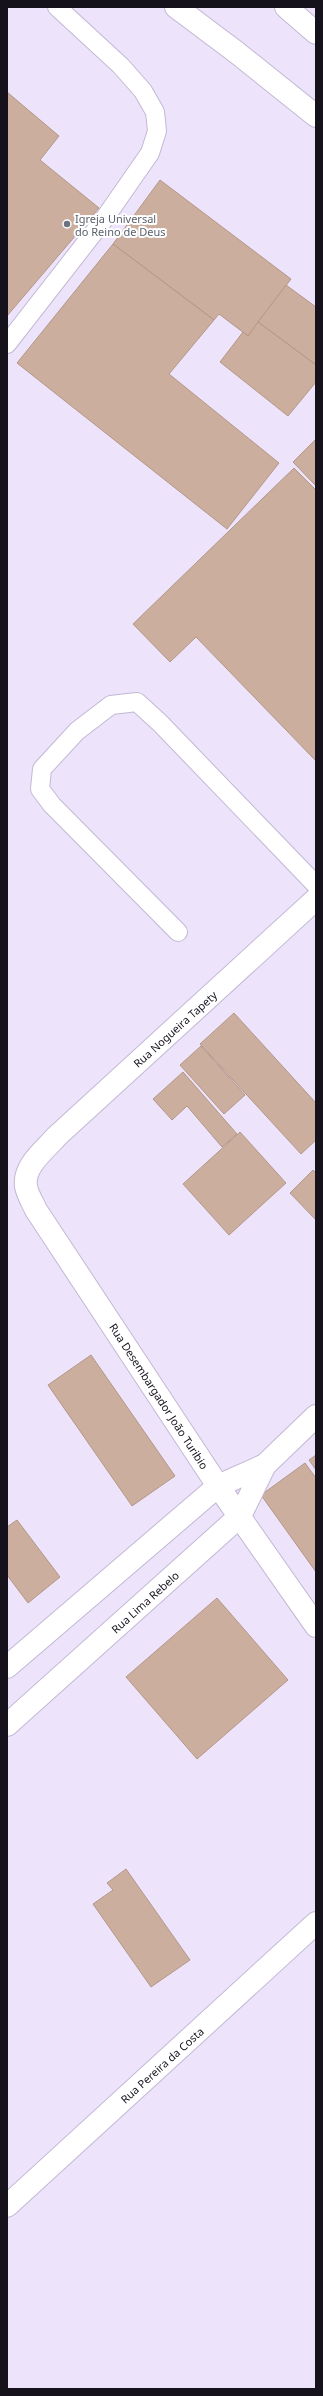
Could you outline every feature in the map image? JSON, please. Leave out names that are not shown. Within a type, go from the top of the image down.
[{"type":"street","points":[[176,7],[236,52],[316,116]]},
{"type":"street","points":[[195,7],[236,52]]},
{"type":"street","points":[[286,7],[316,33]]},
{"type":"street","name":"Rua Nogueira Tapety","points":[[35,1160],[57,1136],[316,899]]},
{"type":"street","name":"Rua Desembargador João Turibio","points":[[35,1160],[26,1174],[26,1187],[36,1210],[218,1486],[316,1626]]},
{"type":"street","name":"Rua Lima Rebelo","points":[[7,1667],[218,1486],[265,1465],[316,1416]]},
{"type":"street","name":"Rua Lima Rebelo","points":[[7,1726],[240,1516],[265,1465]]},
{"type":"street","name":"Rua Pereira da Costa","points":[[7,2206],[316,1923]]},
{"type":"lane","points":[[7,344],[102,222],[150,153],[157,131],[155,112],[143,91],[121,66],[57,7]]},
{"type":"lane","points":[[178,932],[52,805],[40,789],[42,769],[77,731],[111,705],[137,702],[160,723],[316,885]]},
{"type":"building","points":[[7,92],[59,136],[40,160],[99,208],[7,316]]},
{"type":"building","points":[[160,180],[291,279],[248,336],[219,314],[214,320],[113,244]]},
{"type":"building","points":[[113,244],[214,320],[169,374],[279,463],[227,529],[17,363]]},
{"type":"building","points":[[286,285],[316,307],[316,365],[258,322]]},
{"type":"building","points":[[258,322],[316,365],[316,382],[288,416],[220,362],[243,332],[248,336]]},
{"type":"building","points":[[316,439],[316,486],[293,462]]},
{"type":"building","points":[[294,468],[316,490],[316,761],[196,637],[170,662],[133,624]]},
{"type":"building","points":[[234,1013],[316,1103],[316,1140],[301,1154],[200,1044]]},
{"type":"building","points":[[201,1046],[245,1095],[224,1114],[180,1065]]},
{"type":"building","points":[[183,1072],[237,1134],[222,1147],[187,1106],[172,1120],[153,1099]]},
{"type":"building","points":[[240,1132],[286,1183],[229,1235],[183,1184]]},
{"type":"building","points":[[313,1170],[316,1173],[316,1220],[290,1193]]},
{"type":"building","points":[[91,1355],[175,1476],[132,1506],[48,1385]]},
{"type":"building","points":[[316,1455],[316,1470],[309,1460]]},
{"type":"building","points":[[305,1463],[316,1478],[316,1572],[261,1495]]},
{"type":"building","points":[[17,1520],[60,1577],[28,1603],[7,1575],[7,1527]]},
{"type":"building","points":[[217,1598],[288,1680],[197,1759],[126,1677]]},
{"type":"building","points":[[126,1869],[190,1960],[151,1987],[93,1904],[113,1890],[107,1883]]},
{"type":"place","name":"Igreja Universal do Reino de Deus","points":[[67,224]]}]
